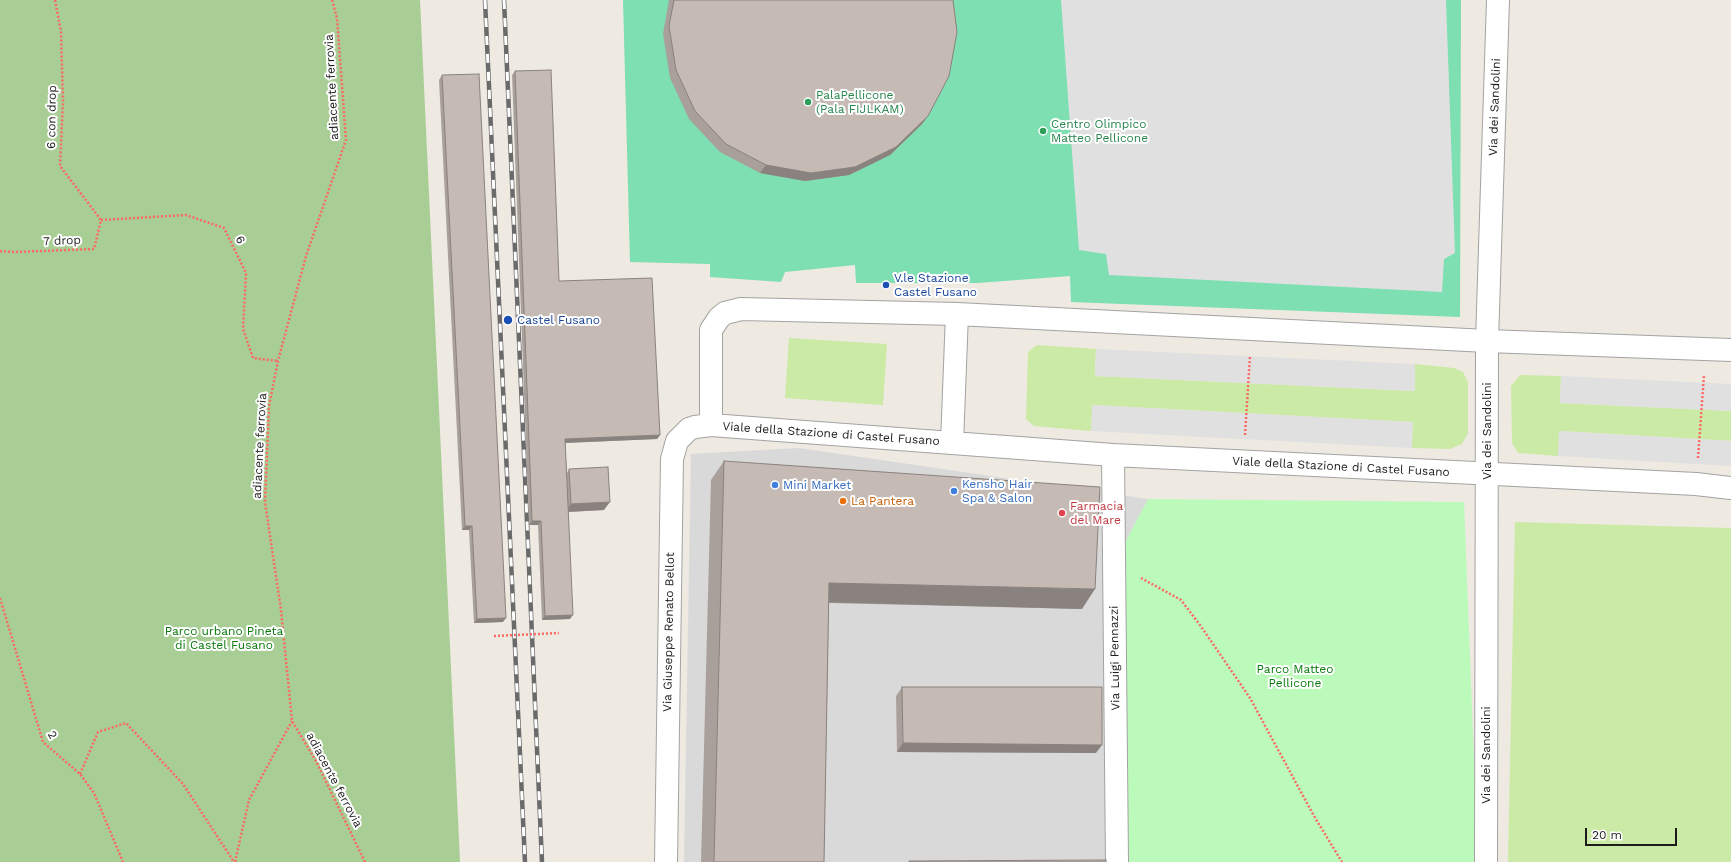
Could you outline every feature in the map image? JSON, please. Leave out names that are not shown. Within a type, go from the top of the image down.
[{"type":"street","name":"Via dei Sandolini","points":[[1486,862],[1487,341],[1498,0]]},
{"type":"street","points":[[710,425],[711,330],[719,318],[732,310],[741,309],[957,314],[1487,341],[1731,350]]},
{"type":"street","name":"Viale della Stazione di Castel Fusano","points":[[952,444],[957,314]]},
{"type":"street","name":"Viale della Stazione di Castel Fusano","points":[[710,425],[952,444],[1113,454],[1243,462],[1696,484],[1731,488]]},
{"type":"street","name":"Via Giuseppe Renato Bellot","points":[[666,862],[672,459],[677,441],[682,435],[696,427],[710,425]]},
{"type":"street","name":"Via Luigi Pennazzi","points":[[1113,454],[1117,862]]},
{"type":"path","name":"6 con drop","points":[[55,0],[61,32],[63,101],[60,166],[101,220]]},
{"type":"path","name":"adiacente ferrovia","points":[[332,0],[337,18],[346,140],[306,256],[278,361],[269,406],[265,502],[281,610],[292,721],[316,761],[365,862]]},
{"type":"path","name":"6","points":[[101,220],[186,215],[224,228],[246,273],[243,329],[253,358],[278,361]]},
{"type":"path","name":"7 drop","points":[[0,250],[14,252],[94,249],[101,220]]},
{"type":"path","points":[[1243,462],[1251,329]]},
{"type":"path","points":[[1696,484],[1706,349]]},
{"type":"path","points":[[1114,563],[1181,600],[1250,698],[1314,816],[1342,862]]},
{"type":"path","name":"2","points":[[0,598],[43,742],[80,774],[94,793],[123,862]]},
{"type":"path","points":[[494,636],[559,634]]},
{"type":"path","points":[[234,862],[249,800],[292,721]]},
{"type":"path","points":[[80,774],[98,732],[126,723],[183,784],[234,862]]},
{"type":"shaded area","points":[[1061,0],[1446,0],[1455,253],[1444,259],[1442,292],[1109,275],[1106,254],[1079,250]]},
{"type":"shaded area","points":[[1096,349],[1415,364],[1415,391],[1095,376]]},
{"type":"shaded area","points":[[1561,376],[1731,384],[1731,411],[1560,403]]},
{"type":"shaded area","points":[[1092,405],[1413,422],[1412,448],[1091,431]]},
{"type":"shaded area","points":[[1559,431],[1731,441],[1731,466],[1558,456]]},
{"type":"shaded area","points":[[799,448],[1148,499],[1145,862],[684,862],[691,454]]},
{"type":"green space","name":"Parco urbano Pineta di Castel Fusano","points":[[0,0],[420,0],[460,862],[0,862]]},
{"type":"green space","name":"Centro Olimpico Matteo Pellicone","points":[[623,0],[1461,0],[1460,317],[1071,302],[1070,276],[978,283],[856,283],[855,265],[785,272],[781,282],[710,277],[710,264],[630,262]]},
{"type":"green space","points":[[789,338],[887,344],[883,405],[785,398]]},
{"type":"green space","points":[[1037,345],[1096,349],[1095,376],[1414,391],[1415,364],[1454,368],[1463,372],[1468,382],[1468,433],[1462,444],[1450,449],[1412,448],[1412,422],[1093,405],[1091,431],[1034,426],[1026,419],[1028,352]]},
{"type":"green space","points":[[1520,375],[1561,376],[1560,403],[1731,411],[1731,441],[1560,431],[1558,456],[1518,453],[1512,443],[1511,386]]},
{"type":"green space","name":"Parco Matteo Pellicone","points":[[1148,499],[1464,502],[1478,862],[1126,862],[1114,563]]},
{"type":"green space","points":[[1515,522],[1731,528],[1731,862],[1508,862]]},
{"type":"building","name":"PalaPellicone (Pala FIJLKAM)","points":[[674,0],[953,0],[957,32],[949,76],[928,116],[896,147],[855,167],[811,173],[766,165],[726,144],[695,111],[676,70],[669,26]]},
{"type":"building","points":[[551,70],[559,281],[652,278],[660,435],[565,439],[573,615],[545,616],[541,521],[532,521],[515,71]]},
{"type":"building","points":[[479,74],[506,618],[477,619],[472,526],[465,526],[442,75]]},
{"type":"building","points":[[724,461],[1100,487],[1095,589],[829,583],[824,862],[714,862]]},
{"type":"building","points":[[608,467],[610,502],[571,504],[569,469]]},
{"type":"building","points":[[902,687],[1102,687],[1102,745],[903,743]]},
{"type":"building","points":[[1106,860],[1106,862],[909,862],[909,861]]},
{"type":"railway","points":[[485,0],[525,862]]},
{"type":"railway","points":[[504,0],[542,862]]},
{"type":"place","name":"PalaPellicone (Pala FIJLKAM)","points":[[808,102]]},
{"type":"place","name":"Centro Olimpico Matteo Pellicone","points":[[1043,131]]},
{"type":"place","name":"V.le Stazione Castel Fusano","points":[[886,285]]},
{"type":"place","name":"Castel Fusano","points":[[508,320]]},
{"type":"place","name":"Mini Market","points":[[775,485]]},
{"type":"place","name":"Kensho Hair Spa & Salon","points":[[954,491]]},
{"type":"place","name":"La Pantera","points":[[843,501]]},
{"type":"place","name":"Farmacia del Mare","points":[[1062,513]]}]
